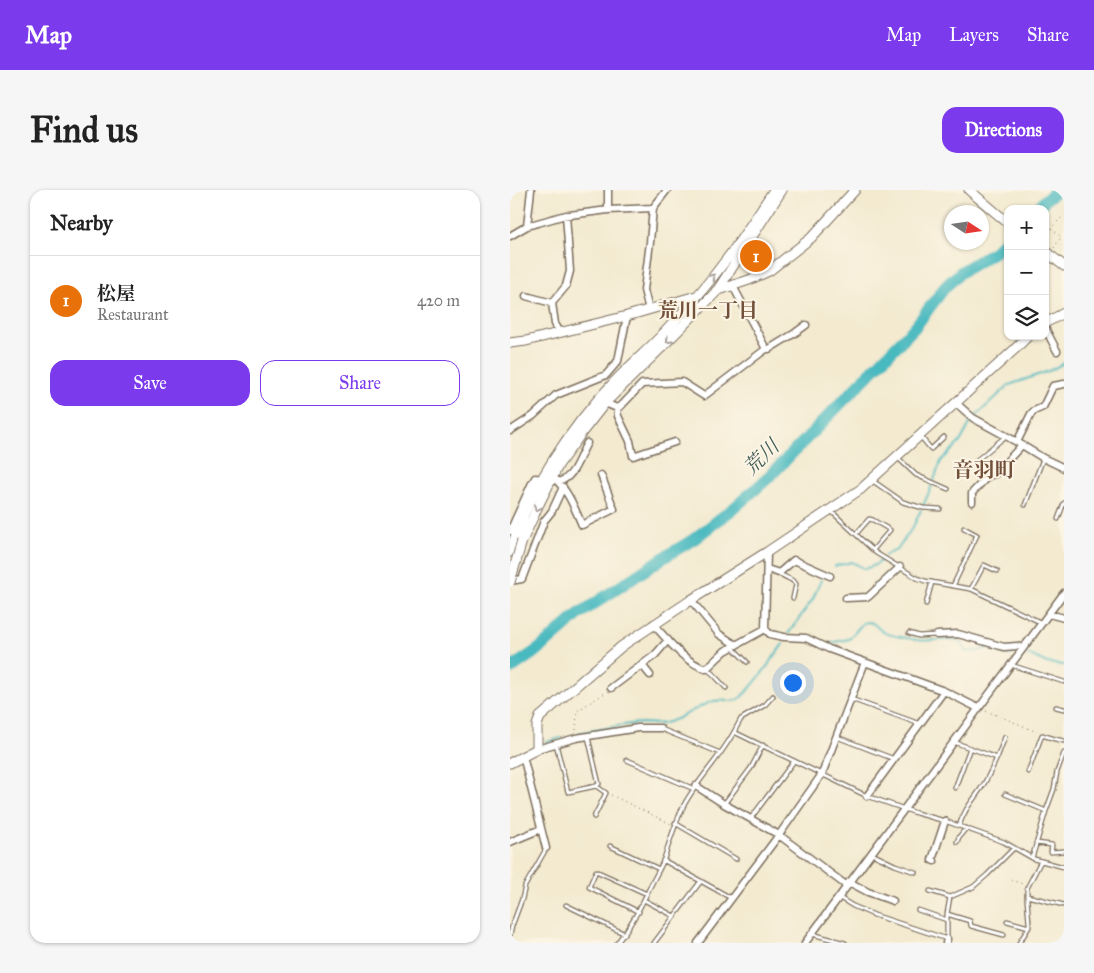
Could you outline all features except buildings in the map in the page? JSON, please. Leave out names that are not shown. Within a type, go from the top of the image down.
[{"type":"street","points":[[527,226],[531,190]]},
{"type":"street","points":[[608,190],[608,210]]},
{"type":"street","points":[[648,310],[644,290],[653,208],[667,190]]},
{"type":"street","points":[[510,552],[526,510],[558,452],[614,382],[673,324],[697,296],[730,255],[774,190]]},
{"type":"street","points":[[587,443],[570,476],[564,481],[558,482],[516,536],[510,582],[522,579],[544,521],[552,511],[558,482],[559,464],[605,403],[717,291],[782,190]]},
{"type":"street","points":[[510,343],[526,341],[627,316],[749,280],[769,271],[810,238],[856,190]]},
{"type":"street","points":[[971,191],[1004,219]]},
{"type":"street","points":[[510,236],[527,226],[566,215],[608,210],[653,208]]},
{"type":"street","points":[[560,332],[555,324],[552,303],[566,286],[570,271],[566,215]]},
{"type":"street","points":[[510,228],[517,232]]},
{"type":"street","points":[[1049,254],[1064,266]]},
{"type":"street","points":[[733,286],[766,349]]},
{"type":"street","points":[[526,296],[552,303]]},
{"type":"street","points":[[1049,321],[1064,312]]},
{"type":"street","points":[[510,431],[534,416],[556,396],[607,374],[618,361],[627,316]]},
{"type":"street","points":[[617,408],[642,384],[682,382],[704,396],[766,349],[806,326]]},
{"type":"street","points":[[1049,336],[1057,351]]},
{"type":"street","points":[[537,749],[537,725],[540,717],[622,646],[860,489],[1024,340]]},
{"type":"street","points":[[607,374],[614,382]]},
{"type":"street","points":[[972,502],[972,493],[988,476],[995,474],[1020,443],[1031,414],[1043,407],[1053,386],[1064,384]]},
{"type":"street","points":[[605,403],[617,408]]},
{"type":"street","points":[[956,403],[973,418],[1064,468]]},
{"type":"street","points":[[617,408],[618,416],[630,442],[633,456],[675,442]]},
{"type":"street","points":[[558,482],[567,493],[582,525],[614,509],[600,475]]},
{"type":"street","points":[[767,552],[765,629],[770,634],[806,638],[829,649],[944,691],[978,708]]},
{"type":"street","points":[[767,569],[779,573],[794,560],[830,576]]},
{"type":"street","points":[[846,598],[868,597],[900,568]]},
{"type":"street","points":[[805,943],[1064,593]]},
{"type":"street","points":[[691,600],[719,634],[734,646]]},
{"type":"street","points":[[1049,614],[1064,618]]},
{"type":"street","points":[[654,624],[688,660],[706,669],[725,651],[765,629]]},
{"type":"street","points":[[937,635],[958,634],[1004,647],[1017,646],[1021,652]]},
{"type":"street","points":[[611,688],[655,655],[668,640]]},
{"type":"street","points":[[698,943],[780,835],[822,774],[865,662]]},
{"type":"street","points":[[642,665],[650,675]]},
{"type":"street","points":[[867,796],[944,691]]},
{"type":"street","points":[[510,763],[537,749],[576,738],[638,728],[660,728]]},
{"type":"street","points":[[523,756],[546,848]]},
{"type":"street","points":[[695,787],[780,835],[848,884],[892,901]]},
{"type":"street","points":[[934,861],[932,860],[945,821]]},
{"type":"street","points":[[510,841],[541,829]]},
{"type":"lane","points":[[920,435],[931,448],[944,437]]},
{"type":"lane","points":[[961,473],[1006,436]]},
{"type":"lane","points":[[897,456],[916,475],[948,489]]},
{"type":"lane","points":[[1024,505],[1043,458]]},
{"type":"lane","points":[[870,480],[903,502],[922,508],[940,509]]},
{"type":"lane","points":[[1058,519],[1064,503]]},
{"type":"lane","points":[[830,510],[873,550],[917,578],[971,589],[1042,623]]},
{"type":"lane","points":[[856,534],[869,520],[873,520],[890,530],[873,550]]},
{"type":"lane","points":[[953,586],[977,535],[964,528]]},
{"type":"lane","points":[[971,589],[984,565],[997,571]]},
{"type":"lane","points":[[779,573],[795,582],[793,598]]},
{"type":"lane","points":[[926,604],[932,582]]},
{"type":"lane","points":[[909,633],[919,636],[937,635]]},
{"type":"lane","points":[[734,646],[748,662]]},
{"type":"lane","points":[[1011,665],[1064,682]]},
{"type":"lane","points":[[706,669],[726,688]]},
{"type":"lane","points":[[617,943],[639,912],[663,860],[675,824],[695,787],[728,743],[742,719],[765,705],[773,696]]},
{"type":"lane","points":[[851,699],[920,725]]},
{"type":"lane","points":[[1056,707],[1064,710]]},
{"type":"lane","points":[[660,728],[720,753]]},
{"type":"lane","points":[[734,732],[867,796],[966,828],[1004,842],[1032,858],[1064,867]]},
{"type":"lane","points":[[1028,772],[1042,735],[1064,741]]},
{"type":"lane","points":[[588,736],[599,784],[596,786]]},
{"type":"lane","points":[[836,737],[895,759]]},
{"type":"lane","points":[[960,826],[967,807],[988,777],[1005,737]]},
{"type":"lane","points":[[953,742],[996,758]]},
{"type":"lane","points":[[556,744],[568,792],[596,786],[606,793],[594,817]]},
{"type":"lane","points":[[724,804],[751,768],[763,745]]},
{"type":"lane","points":[[955,788],[970,748]]},
{"type":"lane","points":[[1032,858],[1064,753]]},
{"type":"lane","points":[[627,760],[695,787]]},
{"type":"lane","points":[[751,819],[794,761]]},
{"type":"lane","points":[[1005,794],[1046,811]]},
{"type":"lane","points":[[675,824],[736,858]]},
{"type":"lane","points":[[957,842],[966,828]]},
{"type":"lane","points":[[1036,843],[1052,845],[1051,852],[1064,850]]},
{"type":"lane","points":[[610,846],[659,869]]},
{"type":"lane","points":[[510,936],[525,886],[546,848]]},
{"type":"lane","points":[[930,891],[950,897],[973,887],[1014,848]]},
{"type":"lane","points":[[871,854],[915,872]]},
{"type":"lane","points":[[663,860],[731,898]]},
{"type":"lane","points":[[1019,943],[1030,923],[1027,896],[1028,886],[1041,861]]},
{"type":"lane","points":[[639,912],[589,887],[596,871],[647,894]]},
{"type":"lane","points":[[654,943],[701,881]]},
{"type":"lane","points":[[1027,896],[1064,905]]},
{"type":"lane","points":[[838,897],[874,915],[947,941],[947,914],[950,897]]},
{"type":"lane","points":[[644,900],[674,916]]},
{"type":"lane","points":[[566,905],[624,934]]},
{"type":"lane","points":[[918,910],[947,920]]},
{"type":"lane","points":[[947,914],[970,920],[971,926],[1004,936]]},
{"type":"lane","points":[[1006,921],[1029,927]]},
{"type":"lane","points":[[812,934],[846,943]]},
{"type":"path","points":[[1059,252],[1054,247],[1061,238],[1051,228],[1064,216]]},
{"type":"path","points":[[576,738],[577,711],[610,691],[611,688]]},
{"type":"path","points":[[978,708],[1042,735]]},
{"type":"path","points":[[606,793],[675,824]]},
{"type":"path","points":[[1012,880],[1028,886]]},
{"type":"waterway","name":"荒川","points":[[1041,205],[1058,190]]},
{"type":"waterway","name":"荒川","points":[[510,669],[539,649],[579,614],[694,539],[734,508],[768,478],[915,327],[945,287],[961,272],[994,252],[1004,242]]},
{"type":"waterway","points":[[976,416],[1009,385],[1049,371],[1064,363]]},
{"type":"waterway","points":[[934,480],[941,461],[960,442],[972,420]]},
{"type":"waterway","points":[[923,506],[932,485]]},
{"type":"waterway","points":[[885,556],[898,549],[914,525],[921,510]]},
{"type":"waterway","points":[[835,566],[852,562],[865,569],[882,560]]},
{"type":"waterway","points":[[788,634],[813,599],[821,580]]},
{"type":"waterway","points":[[830,643],[849,639],[863,623],[870,622],[883,632],[894,636],[921,640],[957,641],[961,643],[966,652],[988,648],[1009,655],[1016,653]]},
{"type":"waterway","points":[[578,733],[643,723],[662,724],[714,701],[737,700],[768,666],[783,644]]},
{"type":"waterway","points":[[1021,654],[1030,655],[1047,663],[1064,665]]},
{"type":"waterway","points":[[547,742],[561,738]]},
{"type":"place","name":"松屋","points":[[756,256]]},
{"type":"district","name":"荒川一丁目","points":[[708,310]]},
{"type":"district","name":"音羽町","points":[[984,470]]}]
